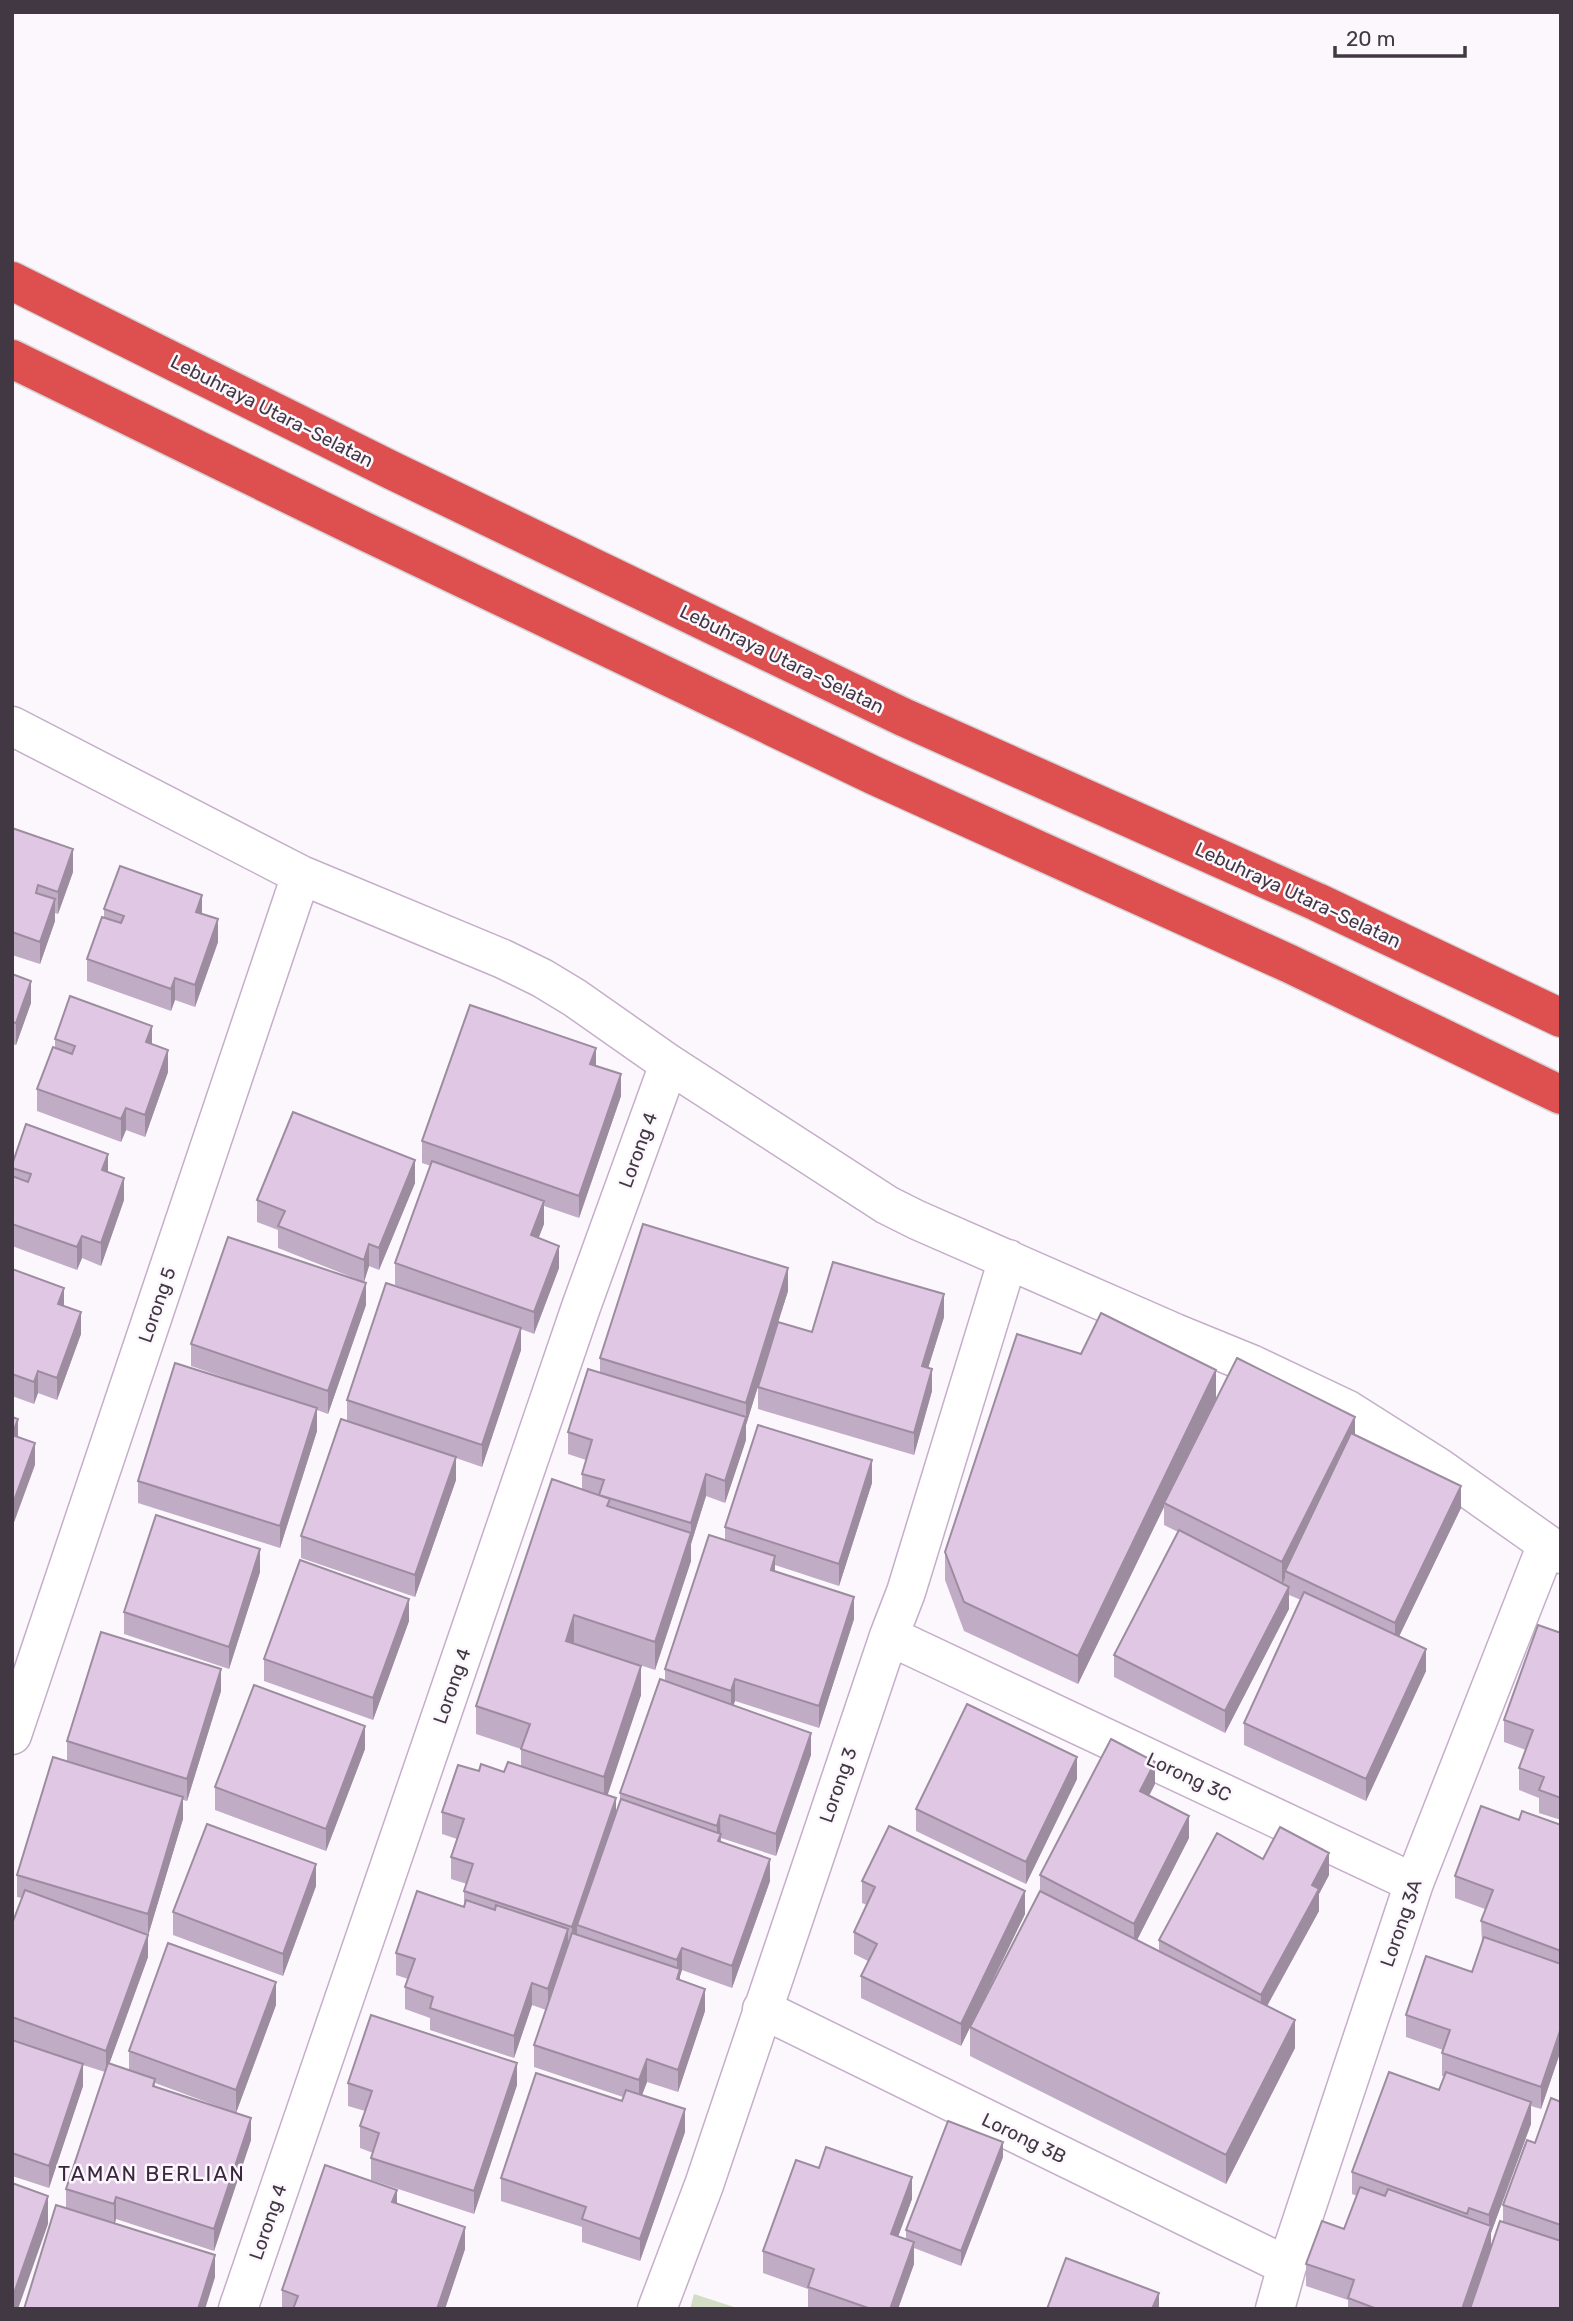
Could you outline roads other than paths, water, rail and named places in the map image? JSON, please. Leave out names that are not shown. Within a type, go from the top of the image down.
[{"type":"highway","name":"Lebuhraya Utara–Selatan","points":[[12,281],[403,477],[903,717],[1317,902],[1561,1018]]},
{"type":"highway","points":[[12,359],[875,776],[1290,964],[1561,1095]]},
{"type":"street","points":[[12,726],[302,875],[542,978],[887,1205],[1251,1364],[1348,1410],[1438,1467],[1554,1548]]},
{"type":"street","name":"Lorong 5","points":[[12,1735],[302,875]]},
{"type":"street","name":"Lorong 4","points":[[238,2309],[581,1307],[669,1064]]},
{"type":"street","name":"Lorong 3","points":[[657,2309],[704,2185],[906,1592],[1008,1259]]},
{"type":"street","name":"Lorong 3A","points":[[1275,2309],[1414,1883],[1554,1548]]},
{"type":"street","name":"Lorong 3C","points":[[889,1636],[1414,1883]]},
{"type":"street","name":"Lorong 3B","points":[[762,2009],[1287,2266]]},
{"type":"district","name":"TAMAN BERLIAN","points":[[152,2173]]}]
